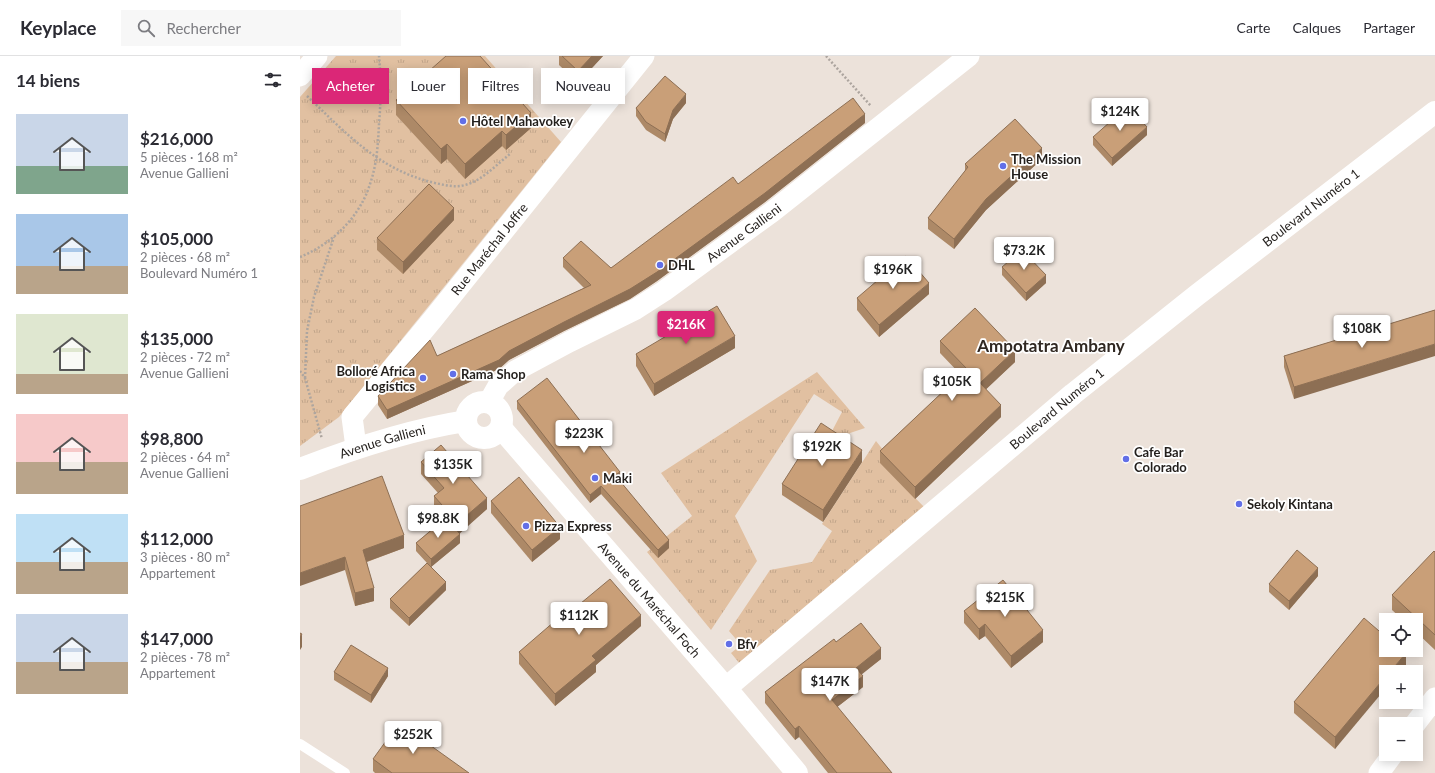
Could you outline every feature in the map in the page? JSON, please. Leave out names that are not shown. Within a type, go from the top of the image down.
[{"type":"main road","name":"Boulevard Numéro 1","points":[[726,688],[1073,394],[1197,295],[1435,112]]},
{"type":"main road","points":[[489,402],[494,404],[501,412],[503,417],[501,428],[493,437],[481,438],[470,432],[466,421],[469,410],[473,406],[478,403],[489,402]]},
{"type":"main road","name":"Avenue Gallieni","points":[[300,469],[356,448],[432,426],[466,421]]},
{"type":"main road","name":"Avenue du Maréchal Foch","points":[[501,428],[726,688],[797,773]]},
{"type":"street","points":[[303,85],[317,56]]},
{"type":"street","name":"Rue Maréchal Joffre","points":[[356,448],[352,417],[433,319],[644,56]]},
{"type":"street","name":"Avenue Gallieni","points":[[489,402],[498,386],[515,371],[569,342],[636,310],[664,291],[772,212],[969,56]]},
{"type":"street","points":[[1420,717],[1435,698]]},
{"type":"street","points":[[1379,773],[1388,761]]},
{"type":"lane","points":[[300,744],[345,773]]},
{"type":"path","points":[[300,257],[334,237],[355,215],[370,185],[377,158],[381,101],[381,72],[379,56]]},
{"type":"path","points":[[826,56],[877,113],[888,121]]},
{"type":"path","points":[[303,85],[361,146],[377,158],[406,175],[455,187],[466,185],[478,179],[510,154]]},
{"type":"path","points":[[304,378],[307,331],[314,297],[334,237]]},
{"type":"path","points":[[300,371],[304,378],[327,458]]},
{"type":"green space","points":[[336,56],[485,56],[496,68],[468,68],[468,104],[527,104],[561,142],[339,417],[300,446],[300,97],[312,83],[312,104],[389,104],[389,68],[325,68]]},
{"type":"green space","points":[[817,372],[865,428],[850,433],[842,438],[832,431],[842,412],[814,394],[735,516],[757,561],[711,630],[647,552],[692,516],[661,473]]},
{"type":"green space","points":[[876,441],[888,456],[881,463],[927,510],[740,664],[731,653],[741,645],[729,631],[770,570],[812,562],[832,531],[822,524]]},
{"type":"building","points":[[446,56],[480,56],[491,68],[468,68],[468,104],[523,104],[531,113],[506,135],[502,131],[465,164],[447,144],[441,149],[400,104],[460,104],[460,68],[432,68]]},
{"type":"building","points":[[562,56],[592,56],[581,68],[575,68]]},
{"type":"building","points":[[665,76],[686,94],[673,110],[665,134],[646,122],[636,108]]},
{"type":"building","points":[[853,98],[865,114],[765,193],[657,272],[630,289],[509,351],[499,360],[387,410],[378,396],[430,340],[437,356],[591,285],[563,258],[581,241],[611,268],[733,177],[738,184]]},
{"type":"building","points":[[1128,106],[1147,127],[1112,158],[1093,137]]},
{"type":"building","points":[[1015,119],[1042,148],[986,199],[954,239],[928,218],[968,167],[965,164]]},
{"type":"building","points":[[429,184],[454,208],[403,262],[377,238]]},
{"type":"building","points":[[1022,250],[1046,275],[1026,293],[1002,267]]},
{"type":"building","points":[[906,256],[929,283],[879,325],[857,298]]},
{"type":"building","points":[[717,306],[735,336],[654,384],[636,354]]},
{"type":"building","points":[[975,308],[1015,350],[980,383],[1001,405],[915,487],[880,451],[967,369],[940,341]]},
{"type":"building","points":[[1435,310],[1435,344],[1294,387],[1284,356]]},
{"type":"building","points":[[547,378],[620,472],[615,475],[669,540],[658,550],[601,486],[590,495],[517,401]]},
{"type":"building","points":[[821,423],[862,450],[823,510],[782,484]]},
{"type":"building","points":[[441,445],[487,498],[458,523],[434,496],[444,488],[421,462]]},
{"type":"building","points":[[382,476],[404,535],[363,550],[374,588],[355,593],[345,557],[300,573],[300,506]]},
{"type":"building","name":"Pizza Express","points":[[519,477],[560,527],[532,550],[491,501]]},
{"type":"building","points":[[446,518],[460,534],[431,559],[416,543]]},
{"type":"building","points":[[1297,550],[1318,568],[1289,601],[1269,584]]},
{"type":"building","points":[[1434,551],[1435,635],[1423,624],[1423,613],[1411,613],[1392,595]]},
{"type":"building","points":[[427,563],[446,582],[409,618],[390,599]]},
{"type":"building","points":[[610,579],[641,615],[592,656],[596,660],[555,694],[519,652],[555,621],[557,623]]},
{"type":"building","points":[[1003,580],[1043,630],[1011,656],[985,624],[979,629],[964,611]]},
{"type":"building","points":[[1364,618],[1379,631],[1379,657],[1403,657],[1396,665],[1379,665],[1379,684],[1335,737],[1294,702]]},
{"type":"building","points":[[861,623],[881,648],[856,668],[863,676],[832,700],[892,773],[837,773],[799,726],[795,729],[765,692],[834,639],[836,642]]},
{"type":"building","points":[[351,645],[388,668],[371,695],[334,672]]},
{"type":"building","points":[[399,723],[469,773],[392,773],[373,759]]},
{"type":"place","name":"Hôtel Mahavokey","points":[[463,121]]},
{"type":"place","name":"The Mission House","points":[[1003,166]]},
{"type":"place","name":"DHL","points":[[660,265]]},
{"type":"place","name":"Rama Shop","points":[[453,374]]},
{"type":"place","name":"Bolloré Africa Logistics","points":[[423,378]]},
{"type":"place","name":"Cafe Bar Colorado","points":[[1126,459]]},
{"type":"place","name":"Maki","points":[[595,478]]},
{"type":"place","name":"Sekoly Kintana","points":[[1239,504]]},
{"type":"place","name":"Pizza Express","points":[[526,526]]},
{"type":"place","name":"Bfv","points":[[729,644]]},
{"type":"district","name":"Ampotatra Ambany","points":[[1051,345]]}]
